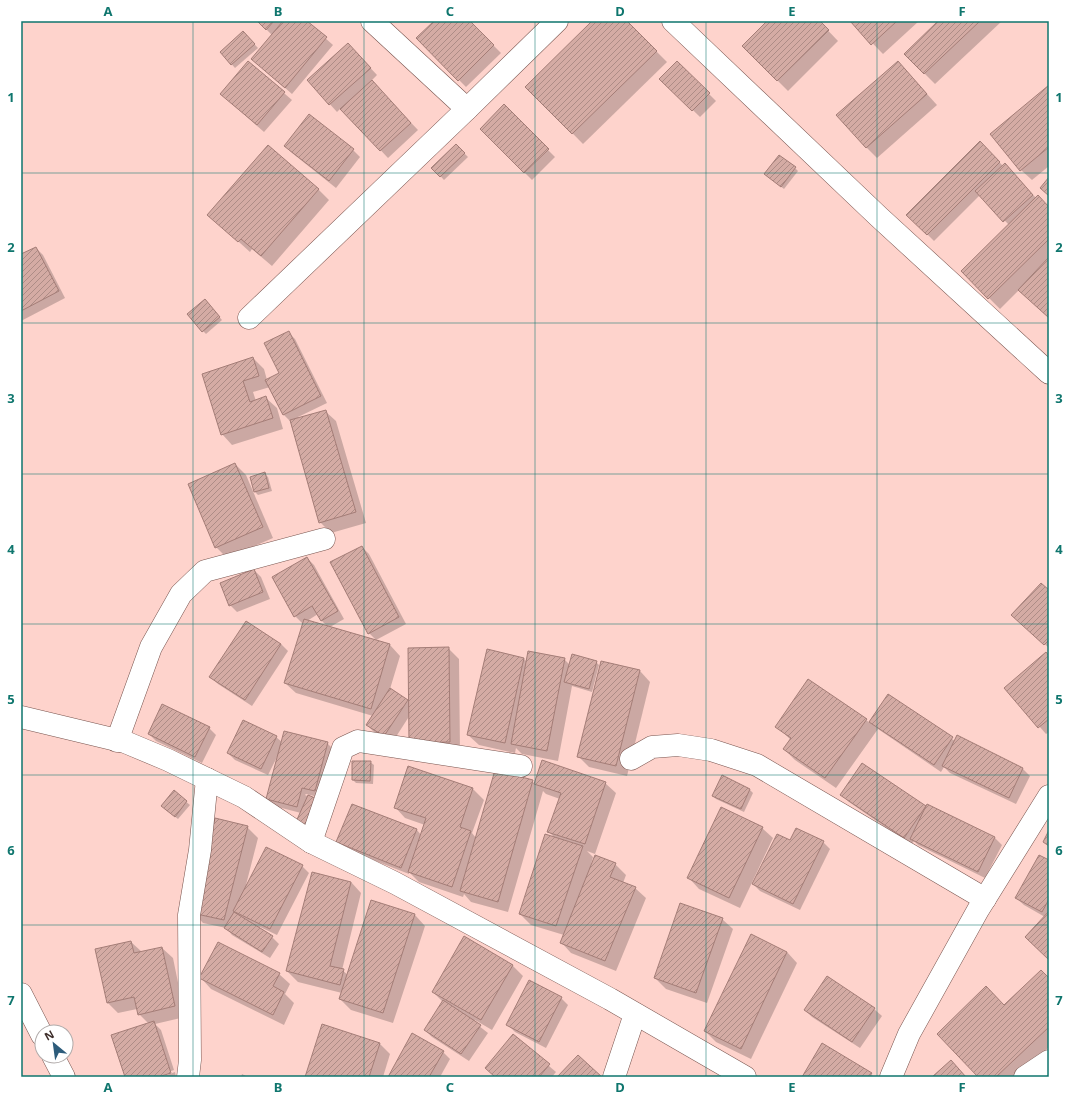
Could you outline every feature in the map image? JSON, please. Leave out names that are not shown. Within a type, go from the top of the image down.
[{"type":"street","points":[[372,21],[467,109]]},
{"type":"street","points":[[249,318],[557,21]]},
{"type":"street","points":[[673,21],[879,217],[1049,373]]},
{"type":"street","points":[[117,741],[152,647],[181,594],[205,571],[324,539]]},
{"type":"street","points":[[21,717],[125,742],[168,760],[207,779],[244,798],[311,842],[402,887],[635,1014],[745,1077]]},
{"type":"street","points":[[311,842],[342,748],[358,741],[521,766]]},
{"type":"street","points":[[631,759],[652,747],[678,745],[711,750],[757,765],[985,899]]},
{"type":"street","points":[[188,1077],[190,1060],[189,915],[200,850],[207,779]]},
{"type":"street","points":[[891,1077],[909,1034],[985,899],[1049,796]]},
{"type":"street","points":[[21,994],[36,1024]]},
{"type":"street","points":[[614,1077],[635,1014]]},
{"type":"street","points":[[1025,1077],[1049,1061]]},
{"type":"street","points":[[57,1064],[64,1077]]},
{"type":"building","points":[[257,21],[274,21],[266,30]]},
{"type":"building","points":[[283,21],[307,21],[327,37],[285,88],[251,59]]},
{"type":"building","points":[[434,21],[470,21],[494,45],[458,81],[416,38]]},
{"type":"building","points":[[592,21],[627,21],[657,51],[572,134],[525,87]]},
{"type":"building","points":[[767,21],[820,21],[829,30],[777,81],[742,46]]},
{"type":"building","points":[[850,21],[897,21],[871,45]]},
{"type":"building","points":[[938,21],[980,21],[924,74],[904,54]]},
{"type":"building","points":[[243,31],[255,44],[231,65],[220,52]]},
{"type":"building","points":[[348,43],[371,68],[329,105],[307,80]]},
{"type":"building","points":[[248,61],[285,92],[257,125],[220,94]]},
{"type":"building","points":[[677,61],[710,93],[692,111],[659,79]]},
{"type":"building","points":[[898,61],[927,94],[866,148],[836,115]]},
{"type":"building","points":[[372,80],[411,123],[380,151],[340,109]]},
{"type":"building","points":[[1049,85],[1049,147],[1020,171],[990,134]]},
{"type":"building","points":[[504,104],[549,149],[524,173],[480,129]]},
{"type":"building","points":[[309,114],[354,149],[329,181],[284,146]]},
{"type":"building","points":[[980,141],[1000,162],[927,235],[906,215]]},
{"type":"building","points":[[456,144],[465,153],[440,177],[431,168]]},
{"type":"building","points":[[268,145],[319,189],[261,256],[241,239],[238,242],[207,215]]},
{"type":"building","points":[[779,155],[796,167],[781,187],[764,174]]},
{"type":"building","points":[[1005,163],[1033,195],[1003,222],[975,191]]},
{"type":"building","points":[[1049,177],[1049,196],[1040,188]]},
{"type":"building","points":[[1038,195],[1049,207],[1049,239],[988,299],[961,271]]},
{"type":"building","points":[[36,247],[59,291],[21,311],[21,254]]},
{"type":"building","points":[[1049,257],[1049,318],[1018,290]]},
{"type":"building","points":[[205,299],[220,317],[202,332],[187,314]]},
{"type":"building","points":[[289,331],[321,396],[283,415],[265,380],[279,373],[264,343]]},
{"type":"building","points":[[253,357],[259,376],[243,381],[250,402],[266,396],[273,418],[221,435],[202,374]]},
{"type":"building","points":[[326,410],[356,512],[319,523],[290,420]]},
{"type":"building","points":[[235,463],[263,527],[215,548],[188,484]]},
{"type":"building","points":[[265,472],[269,488],[254,492],[250,477]]},
{"type":"building","points":[[362,546],[399,617],[368,634],[330,562]]},
{"type":"building","points":[[307,557],[338,611],[321,621],[312,606],[294,617],[272,577]]},
{"type":"building","points":[[254,569],[263,592],[229,606],[220,583]]},
{"type":"building","points":[[1041,583],[1049,590],[1049,640],[1044,645],[1011,615]]},
{"type":"building","points":[[304,619],[390,644],[371,709],[284,683]]},
{"type":"building","points":[[246,621],[281,644],[245,700],[209,677]]},
{"type":"building","points":[[449,647],[450,742],[409,743],[408,648]]},
{"type":"building","points":[[487,649],[524,658],[505,743],[467,735]]},
{"type":"building","points":[[528,651],[565,658],[547,751],[511,744]]},
{"type":"building","points":[[1046,652],[1049,656],[1049,719],[1038,728],[1004,688]]},
{"type":"building","points":[[572,654],[597,661],[589,689],[564,682]]},
{"type":"building","points":[[601,661],[640,670],[616,766],[577,757]]},
{"type":"building","points":[[808,679],[867,719],[825,778],[783,749],[791,738],[775,727]]},
{"type":"building","points":[[390,688],[408,700],[384,736],[366,725]]},
{"type":"building","points":[[888,694],[953,737],[934,765],[869,722]]},
{"type":"building","points":[[162,704],[210,727],[195,757],[148,734]]},
{"type":"building","points":[[243,720],[277,736],[261,769],[227,753]]},
{"type":"building","points":[[284,731],[328,742],[315,791],[302,788],[297,807],[266,799]]},
{"type":"building","points":[[957,735],[1023,768],[1009,798],[942,766]]},
{"type":"building","points":[[542,760],[606,782],[585,844],[547,832],[561,793],[534,784]]},
{"type":"building","points":[[352,761],[371,761],[370,781],[352,780]]},
{"type":"building","points":[[862,763],[926,806],[904,838],[840,795]]},
{"type":"building","points":[[408,766],[473,788],[460,827],[471,831],[452,887],[408,872],[426,818],[394,808]]},
{"type":"building","points":[[495,770],[533,780],[498,902],[460,891]]},
{"type":"building","points":[[722,775],[750,789],[741,809],[712,796]]},
{"type":"building","points":[[174,790],[187,801],[175,817],[161,806]]},
{"type":"building","points":[[308,795],[322,801],[310,830],[295,824]]},
{"type":"building","points":[[352,804],[417,829],[401,868],[336,842]]},
{"type":"building","points":[[927,804],[995,837],[978,872],[910,839]]},
{"type":"building","points":[[721,807],[763,827],[729,898],[687,878]]},
{"type":"building","points":[[215,818],[248,826],[224,920],[192,913]]},
{"type":"building","points":[[796,828],[824,841],[793,904],[752,884],[777,834],[790,840]]},
{"type":"building","points":[[1049,830],[1049,846],[1043,842]]},
{"type":"building","points":[[545,834],[583,846],[556,926],[519,914]]},
{"type":"building","points":[[266,847],[303,865],[270,929],[233,911]]},
{"type":"building","points":[[595,855],[616,863],[610,877],[636,887],[605,961],[560,943]]},
{"type":"building","points":[[1039,855],[1049,860],[1049,899],[1042,912],[1015,898]]},
{"type":"building","points":[[312,872],[351,882],[330,966],[344,969],[340,985],[286,971]]},
{"type":"building","points":[[371,900],[415,914],[383,1013],[339,999]]},
{"type":"building","points":[[680,903],[723,918],[696,993],[654,978]]},
{"type":"building","points":[[1049,911],[1049,960],[1025,937]]},
{"type":"building","points":[[234,912],[273,936],[262,952],[224,928]]},
{"type":"building","points":[[751,934],[787,952],[741,1049],[704,1031]]},
{"type":"building","points":[[464,936],[513,965],[481,1020],[432,992]]},
{"type":"building","points":[[131,941],[134,953],[162,947],[175,1006],[138,1015],[134,997],[107,1003],[95,949]]},
{"type":"building","points":[[218,942],[280,973],[273,986],[284,992],[273,1015],[199,978]]},
{"type":"building","points":[[1041,970],[1049,978],[1049,1027],[996,1077],[978,1077],[937,1034],[986,986],[1004,1005]]},
{"type":"building","points":[[827,976],[875,1008],[852,1042],[804,1010]]},
{"type":"building","points":[[529,980],[562,997],[539,1042],[506,1025]]},
{"type":"building","points":[[443,1000],[481,1025],[461,1054],[424,1030]]},
{"type":"building","points":[[154,1021],[171,1073],[158,1077],[125,1077],[111,1035]]},
{"type":"building","points":[[322,1024],[380,1043],[369,1077],[305,1077]]},
{"type":"building","points":[[412,1033],[444,1051],[429,1077],[388,1077]]},
{"type":"building","points":[[513,1034],[550,1064],[539,1077],[495,1077],[485,1068]]},
{"type":"building","points":[[822,1043],[872,1073],[869,1077],[802,1077]]},
{"type":"building","points":[[578,1055],[602,1077],[557,1077]]},
{"type":"building","points":[[951,1060],[966,1077],[932,1077]]}]
